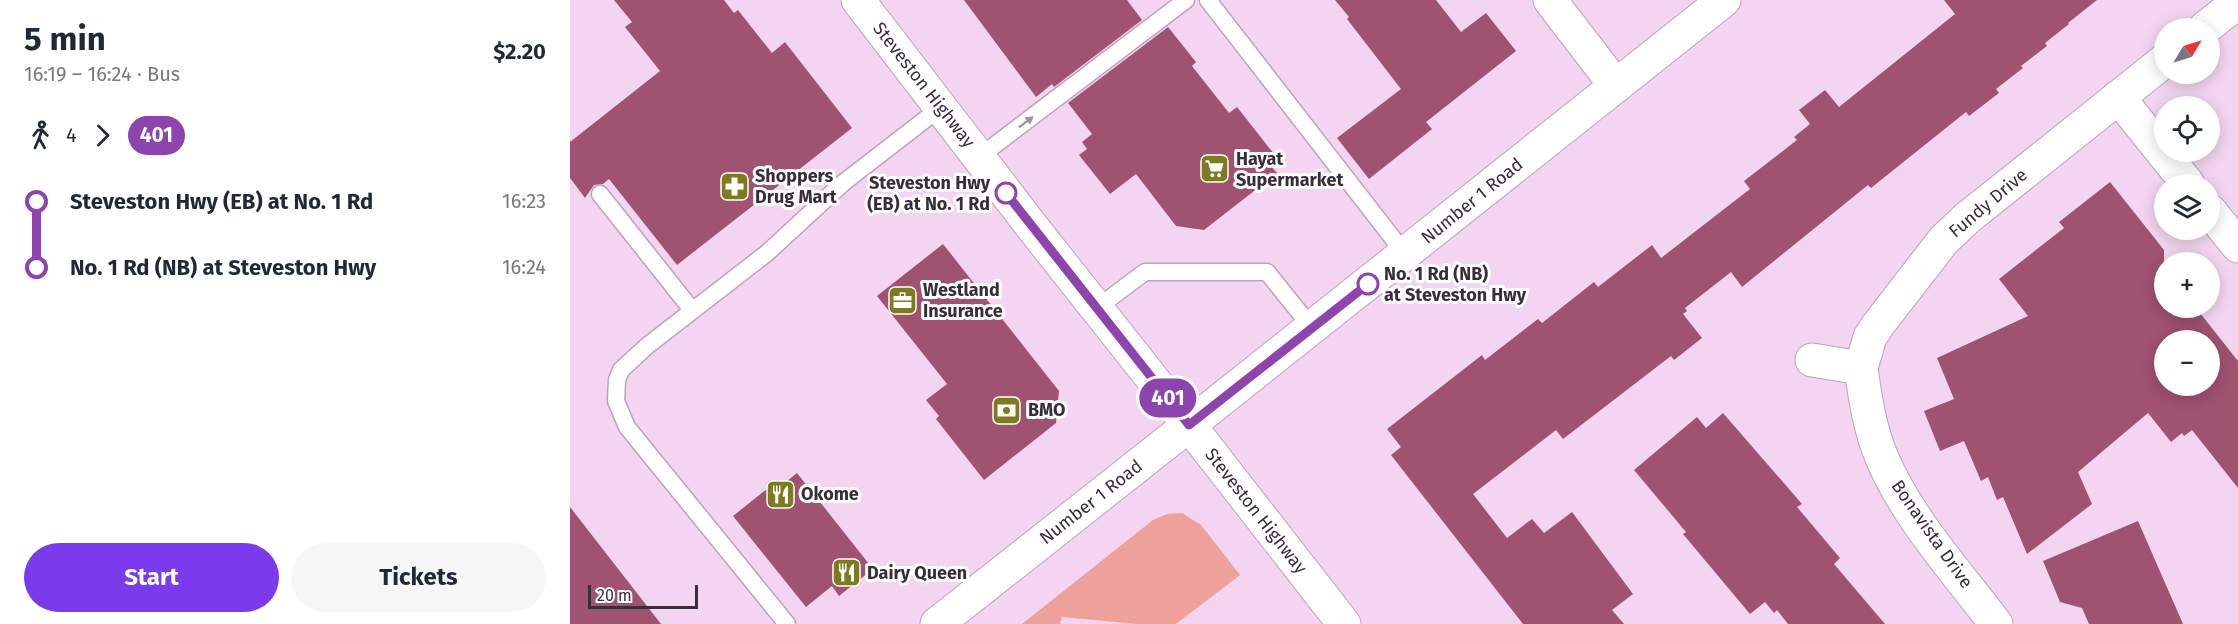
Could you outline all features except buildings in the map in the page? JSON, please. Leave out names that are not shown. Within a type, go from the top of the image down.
[{"type":"street","name":"Steveston Highway","points":[[858,0],[1344,624]]},
{"type":"street","points":[[1550,0],[1616,86]]},
{"type":"street","name":"Number 1 Road","points":[[938,624],[1724,0]]},
{"type":"street","points":[[2218,18],[2238,2]]},
{"type":"street","name":"Fundy Drive","points":[[1861,368],[1868,344],[1878,325],[1943,241],[1966,219],[2154,69]]},
{"type":"street","points":[[2118,97],[2180,174]]},
{"type":"street","points":[[2220,224],[2238,246]]},
{"type":"street","points":[[1812,360],[1861,368]]},
{"type":"street","name":"Bonavista Drive","points":[[1861,368],[1874,433],[1891,476],[1927,532],[1996,624]]},
{"type":"lane","points":[[980,158],[1186,0]]},
{"type":"lane","points":[[1208,0],[1405,254]]},
{"type":"lane","points":[[787,624],[627,427],[616,402],[617,380],[621,370],[692,310],[767,253],[843,183],[940,108]]},
{"type":"lane","points":[[600,194],[692,310]]},
{"type":"lane","points":[[1097,308],[1145,272],[1267,272],[1312,328]]},
{"type":"shaded area","points":[[1182,513],[1201,525],[1240,575],[1176,624],[1137,624],[1062,617],[1060,624],[1022,624],[1153,520],[1167,514]]},
{"type":"bus line","name":"401","points":[[1006,193],[1189,425],[1368,284]]},
{"type":"place","name":"Hayat Supermarket","points":[[1215,169]]},
{"type":"place","name":"Shoppers Drug Mart","points":[[734,186]]},
{"type":"place","name":"Steveston Hwy (EB) at No. 1 Rd","points":[[1006,193]]},
{"type":"place","name":"No. 1 Rd (NB) at Steveston Hwy","points":[[1368,284]]},
{"type":"place","name":"Westland Insurance","points":[[902,300]]},
{"type":"place","name":"BMO","points":[[1007,410]]},
{"type":"place","name":"Okome","points":[[780,494]]},
{"type":"place","name":"Dairy Queen","points":[[846,573]]}]
